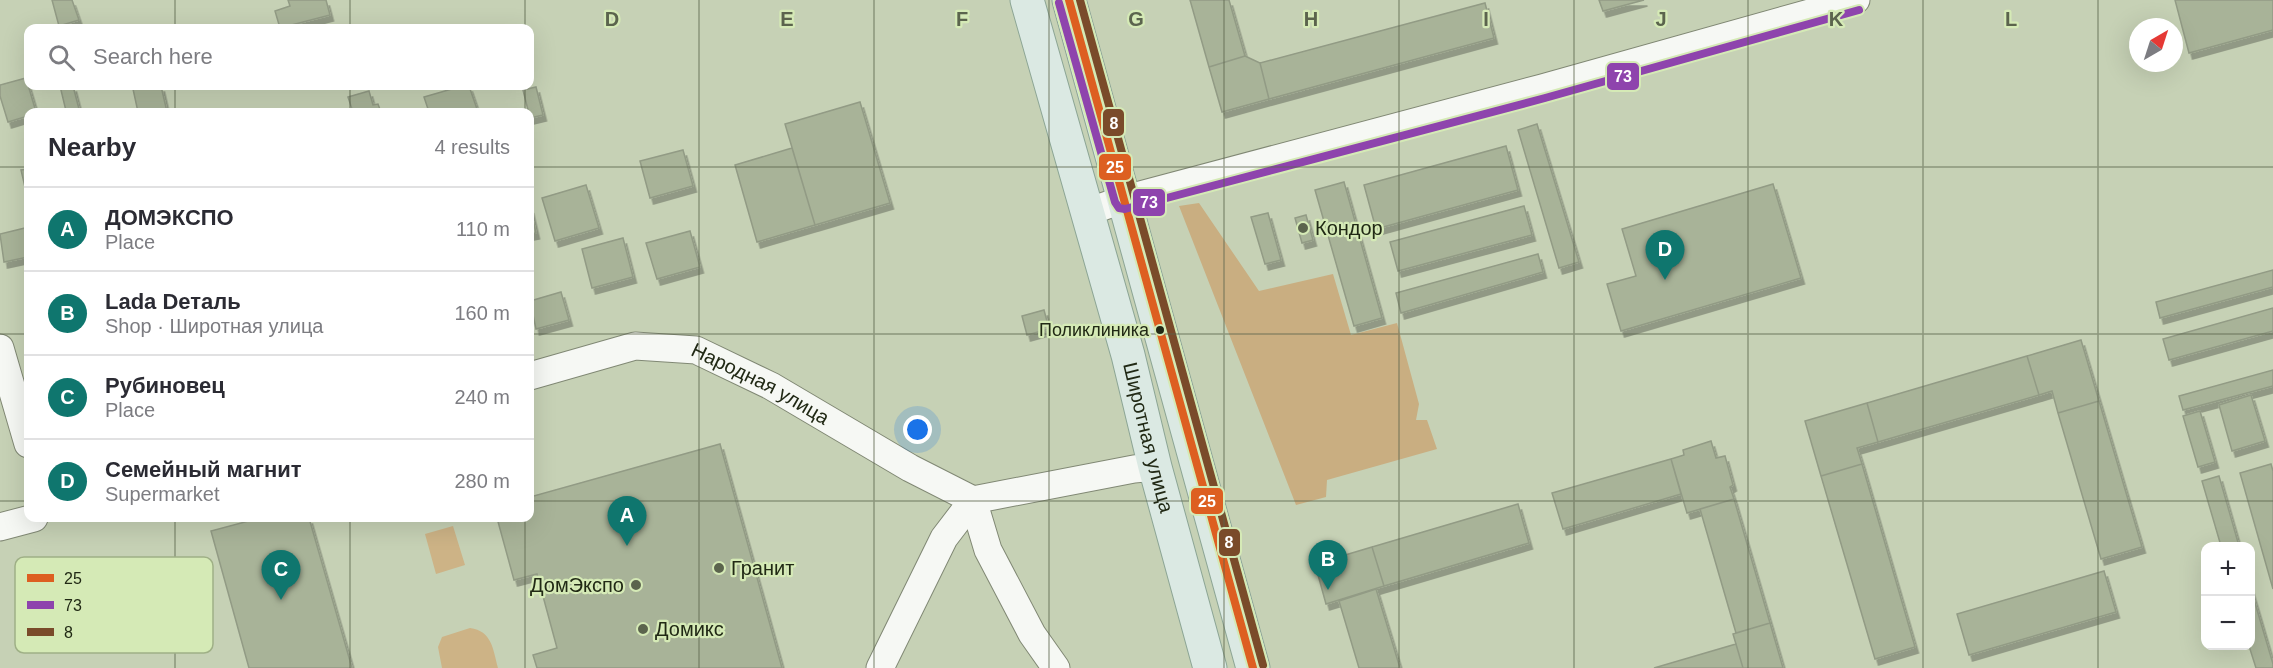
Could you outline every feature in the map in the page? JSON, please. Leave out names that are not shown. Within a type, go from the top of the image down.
[{"type":"main road","name":"Широтная улица","points":[[1027,0],[1128,356],[1155,467],[1210,668]]},
{"type":"main road","name":"Широтная улица","points":[[1069,0],[1252,668]]},
{"type":"street","points":[[1087,212],[1125,199],[1482,104],[1856,0]]},
{"type":"street","name":"Народная улица","points":[[534,375],[635,346],[696,350],[771,386],[910,468],[973,500]]},
{"type":"street","points":[[0,348],[24,430]]},
{"type":"street","points":[[880,668],[944,538],[973,500],[1155,467]]},
{"type":"street","points":[[973,500],[988,550],[1032,634],[1056,668]]},
{"type":"street","points":[[0,527],[24,521]]},
{"type":"shaded area","points":[[1199,203],[1259,291],[1333,274],[1351,335],[1397,323],[1419,404],[1416,420],[1427,420],[1437,449],[1327,480],[1326,497],[1296,505],[1179,206]]},
{"type":"shaded area","points":[[453,526],[465,565],[436,574],[425,534]]},
{"type":"shaded area","points":[[470,628],[487,637],[493,648],[498,668],[442,668],[438,647],[442,637]]},
{"type":"building","points":[[52,0],[72,0],[79,20],[58,24]]},
{"type":"building","points":[[288,0],[326,0],[330,15],[295,24],[279,24],[275,11],[290,6]]},
{"type":"building","points":[[1190,0],[1229,0],[1245,56],[1209,67]]},
{"type":"building","points":[[1599,0],[1644,0],[1603,11]]},
{"type":"building","points":[[2175,0],[2273,0],[2273,30],[2189,53],[2183,30],[2183,18],[2180,18]]},
{"type":"building","points":[[1485,3],[1494,38],[1269,99],[1260,63]]},
{"type":"building","points":[[1245,56],[1260,63],[1269,99],[1222,112],[1209,67]]},
{"type":"building","points":[[24,79],[24,90],[30,90],[35,108],[24,108],[24,117],[8,122],[0,96],[0,85]]},
{"type":"building","points":[[536,87],[543,115],[534,117],[534,108],[528,108],[523,90],[534,90]]},
{"type":"building","points":[[61,90],[74,90],[79,108],[65,108]]},
{"type":"building","points":[[133,90],[162,90],[166,108],[137,108]]},
{"type":"building","points":[[448,90],[470,90],[477,108],[428,108],[424,97]]},
{"type":"building","points":[[369,91],[373,105],[378,104],[380,108],[352,108],[348,97]]},
{"type":"building","points":[[860,102],[890,203],[815,225],[785,124]]},
{"type":"building","points":[[1537,124],[1579,262],[1559,268],[1518,130]]},
{"type":"building","points":[[1506,146],[1518,190],[1376,229],[1364,185]]},
{"type":"building","points":[[792,148],[815,225],[757,242],[735,165]]},
{"type":"building","points":[[683,150],[693,186],[650,198],[640,161]]},
{"type":"building","points":[[1344,182],[1382,318],[1354,326],[1315,190]]},
{"type":"building","points":[[1773,184],[1801,278],[1621,331],[1607,284],[1636,276],[1622,229]]},
{"type":"building","points":[[586,185],[599,228],[555,241],[542,198]]},
{"type":"building","points":[[1524,206],[1532,235],[1398,271],[1390,242]]},
{"type":"building","points":[[1268,213],[1281,260],[1265,264],[1251,217]]},
{"type":"building","points":[[1306,215],[1313,240],[1302,243],[1295,218]]},
{"type":"building","points":[[24,228],[24,258],[4,262],[0,234]]},
{"type":"building","points":[[690,231],[700,267],[657,279],[646,243]]},
{"type":"building","points":[[623,238],[633,277],[592,288],[582,249]]},
{"type":"building","points":[[1538,254],[1543,272],[1401,313],[1396,293]]},
{"type":"building","points":[[2273,270],[2273,287],[2160,318],[2156,302]]},
{"type":"building","points":[[561,292],[569,320],[536,329],[534,300]]},
{"type":"building","points":[[2273,308],[2273,331],[2169,360],[2163,339]]},
{"type":"building","points":[[1044,310],[1049,329],[1027,335],[1022,316]]},
{"type":"building","points":[[2081,340],[2099,401],[2058,413],[2052,391],[2039,395],[2027,356]]},
{"type":"building","points":[[2027,356],[2039,395],[1878,442],[1867,403]]},
{"type":"building","points":[[2273,370],[2273,386],[2183,410],[2179,396]]},
{"type":"building","points":[[2251,395],[2265,441],[2232,451],[2219,405]]},
{"type":"building","points":[[2099,401],[2142,547],[2101,559],[2058,413]]},
{"type":"building","points":[[1867,403],[1878,442],[1857,448],[1862,464],[1821,476],[1805,421]]},
{"type":"building","points":[[2200,411],[2215,462],[2198,467],[2183,416]]},
{"type":"building","points":[[1711,441],[1716,458],[1725,456],[1733,485],[1730,487],[1734,499],[1687,513],[1671,459],[1684,455],[1683,450]]},
{"type":"building","name":"ДомЭкспо","points":[[720,444],[782,668],[537,668],[533,655],[557,648],[537,574],[514,580],[498,522],[534,522],[534,496]]},
{"type":"building","points":[[1671,459],[1681,494],[1563,529],[1552,493]]},
{"type":"building","points":[[1862,464],[1915,647],[1875,659],[1821,476]]},
{"type":"building","points":[[2271,464],[2273,471],[2273,589],[2240,473]]},
{"type":"building","points":[[2219,476],[2238,542],[2220,542],[2202,481]]},
{"type":"building","points":[[1734,499],[1770,623],[1736,633],[1700,509]]},
{"type":"building","points":[[1518,504],[1529,543],[1384,586],[1372,547]]},
{"type":"building","points":[[245,522],[310,522],[352,668],[249,668],[211,531]]},
{"type":"building","points":[[1372,547],[1384,586],[1326,604],[1315,564]]},
{"type":"building","points":[[2104,571],[2116,612],[1969,655],[1957,614]]},
{"type":"building","points":[[1376,589],[1400,668],[1359,668],[1339,601]]},
{"type":"building","points":[[2255,603],[2273,664],[2273,668],[2256,668],[2250,650],[2255,650]]},
{"type":"building","points":[[1770,623],[1783,668],[1743,668],[1733,634]]},
{"type":"building","points":[[1736,644],[1743,668],[1654,668]]},
{"type":"transit line","name":"25","points":[[1069,0],[1253,668]]},
{"type":"transit line","name":"8","points":[[1080,0],[1263,665]]},
{"type":"transit line","name":"73","points":[[1059,3],[1115,202],[1119,208],[1125,209],[1545,98],[1859,10]]},
{"type":"place","name":"Кондор","points":[[1303,228]]},
{"type":"place","name":"Семейный магнит","points":[[1665,280]]},
{"type":"place","name":"Поликлиника","points":[[1160,330]]},
{"type":"place","name":"ДОМЭКСПО","points":[[627,546]]},
{"type":"place","name":"Гранит","points":[[719,568]]},
{"type":"place","name":"ДомЭкспо","points":[[636,585]]},
{"type":"place","name":"Lada Dеталь","points":[[1328,590]]},
{"type":"place","name":"Рубиновец","points":[[281,600]]},
{"type":"place","name":"Домикс","points":[[643,629]]}]
